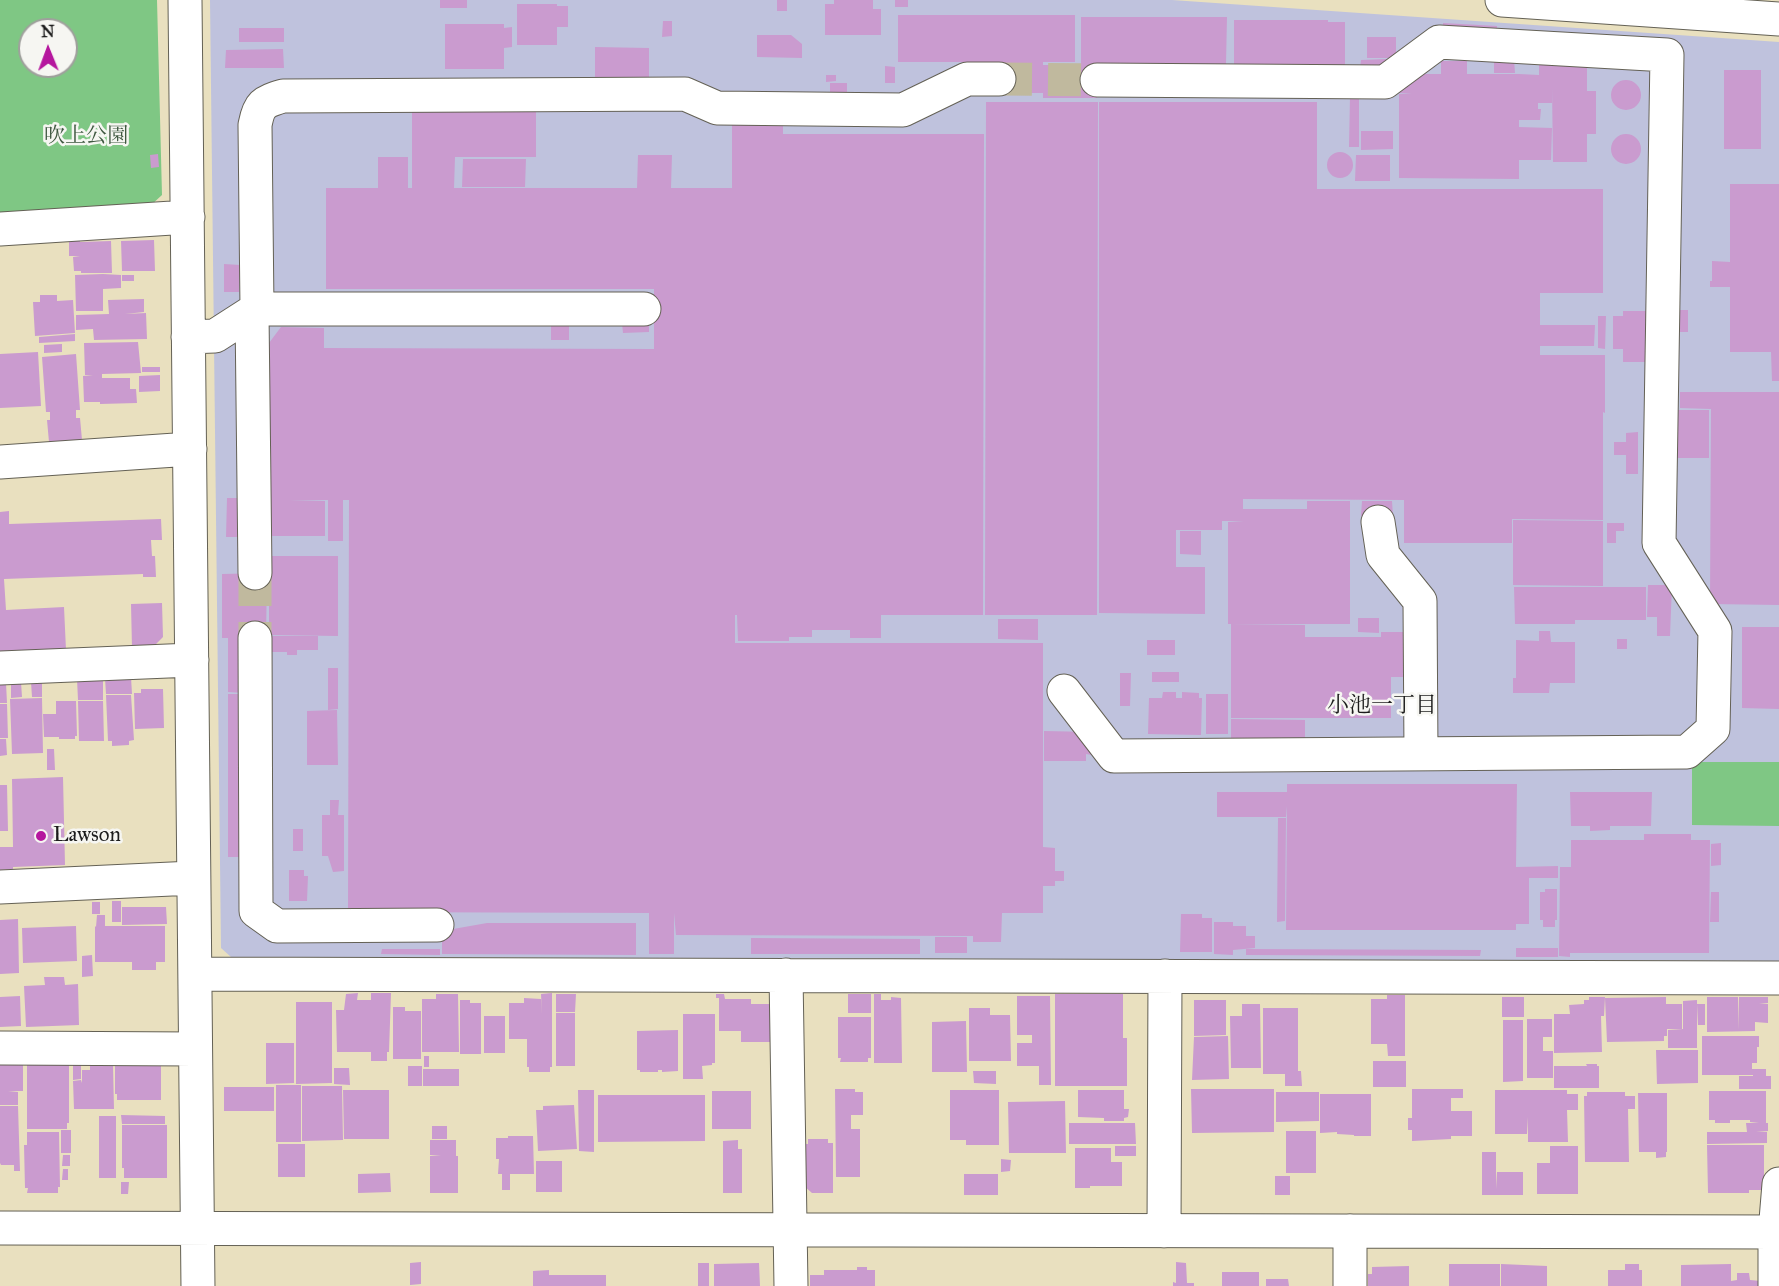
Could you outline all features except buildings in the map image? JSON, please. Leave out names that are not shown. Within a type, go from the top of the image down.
[{"type":"street","points":[[185,0],[198,1286]]},
{"type":"street","points":[[1502,0],[1772,12]]},
{"type":"street","points":[[1064,691],[1114,756],[1687,753],[1713,729],[1715,631],[1659,543],[1667,55],[1439,42],[1385,82],[1097,80]]},
{"type":"street","points":[[255,573],[255,125],[258,110],[267,101],[283,96],[685,94],[717,108],[903,110],[966,79],[999,79]]},
{"type":"street","points":[[0,230],[188,218]]},
{"type":"street","points":[[188,337],[215,336],[254,311],[644,309]]},
{"type":"street","points":[[0,462],[190,449]]},
{"type":"street","points":[[1378,522],[1383,555],[1420,601],[1421,754]]},
{"type":"street","points":[[255,638],[256,910],[277,926],[437,926]]},
{"type":"street","points":[[0,668],[192,660]]},
{"type":"street","points":[[0,887],[194,878]]},
{"type":"street","points":[[195,974],[1779,978]]},
{"type":"street","points":[[786,975],[791,1286]]},
{"type":"street","points":[[1164,1231],[1165,976]]},
{"type":"street","points":[[0,1048],[195,1049]]},
{"type":"street","points":[[1775,1286],[1779,1184]]},
{"type":"street","points":[[0,1228],[1777,1232]]},
{"type":"street","points":[[1350,1231],[1350,1286]]},
{"type":"shaded area","points":[[210,0],[1172,0],[1779,42],[1779,961],[231,957],[221,948]]},
{"type":"green space","name":"吹上公園","points":[[0,0],[157,0],[162,195],[150,206],[0,216]]},
{"type":"green space","points":[[1692,762],[1779,762],[1779,826],[1692,825]]},
{"type":"tunnel","points":[[999,79],[1097,80]]},
{"type":"tunnel","points":[[255,573],[255,638]]},
{"type":"place","name":"Lawson","points":[[41,836]]},
{"type":"district","name":"小池一丁目","points":[[1382,707]]}]
